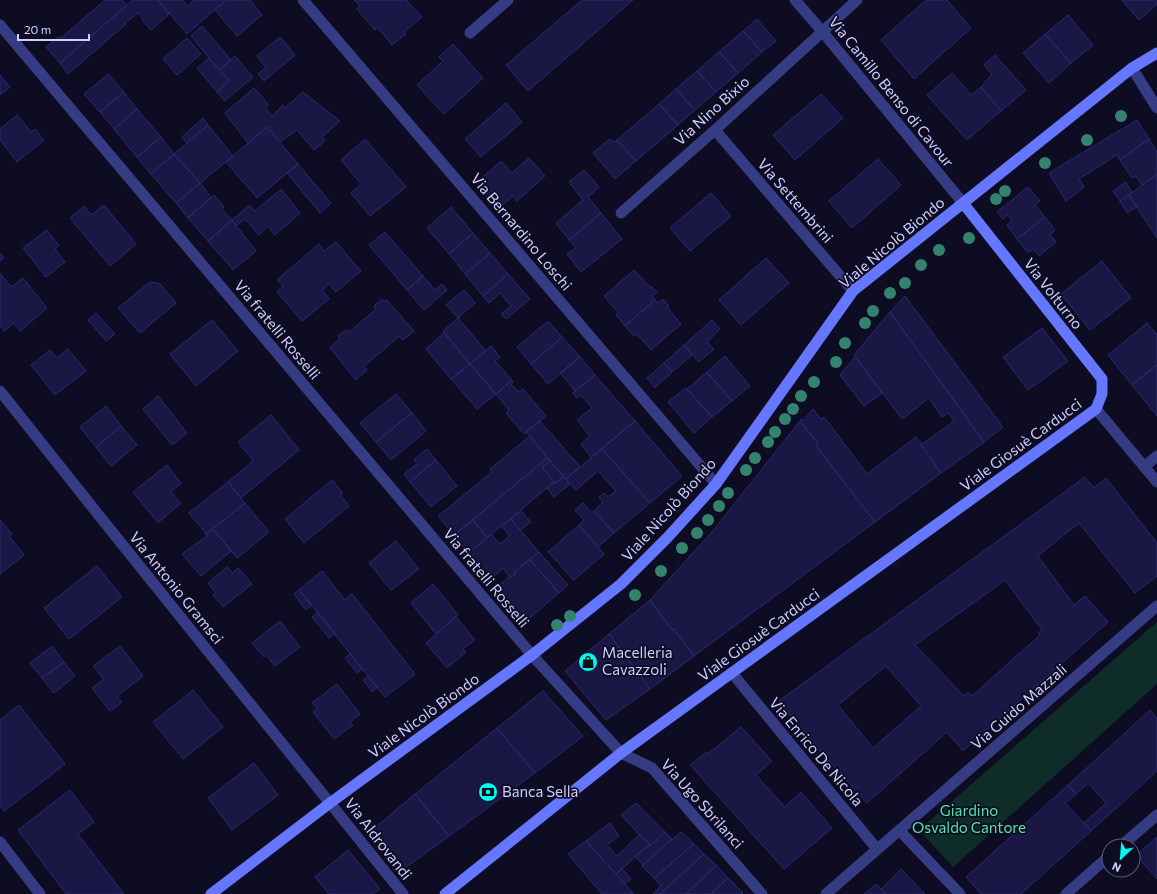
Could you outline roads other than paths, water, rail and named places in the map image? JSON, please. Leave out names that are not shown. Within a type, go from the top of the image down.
[{"type":"main road","name":"Viale Nicolò Biondo","points":[[211,894],[330,803],[532,655],[621,584],[668,537],[716,484],[853,291],[1132,68],[1157,53]]},
{"type":"main road","name":"Via Volturno","points":[[963,203],[1102,380],[1102,394],[1096,409]]},
{"type":"main road","name":"Viale Giosuè Carducci","points":[[445,894],[621,753],[1096,409]]},
{"type":"street","name":"Via Bernardino Loschi","points":[[304,0],[716,484]]},
{"type":"street","points":[[470,33],[508,0]]},
{"type":"street","name":"Via Camillo Benso di Cavour","points":[[795,0],[963,203]]},
{"type":"street","name":"Via Nino Bixio","points":[[621,213],[715,130],[857,0]]},
{"type":"street","name":"Via fratelli Rosselli","points":[[0,25],[532,655]]},
{"type":"street","points":[[1132,68],[1157,108]]},
{"type":"street","name":"Via Settembrini","points":[[715,130],[853,291]]},
{"type":"street","name":"Via Antonio Gramsci","points":[[0,391],[330,803]]},
{"type":"street","points":[[1096,409],[1157,482]]},
{"type":"street","points":[[1144,467],[1157,456]]},
{"type":"street","name":"Via Guido Mazzali","points":[[826,894],[1157,606]]},
{"type":"street","name":"Via Ugo Sbrilanci","points":[[532,655],[621,753],[652,768],[762,894]]},
{"type":"street","name":"Via Enrico De Nicola","points":[[732,673],[878,849]]},
{"type":"street","name":"Via Aldrovandi","points":[[330,803],[403,894]]},
{"type":"street","points":[[1130,838],[1157,815]]},
{"type":"street","points":[[900,830],[960,894]]},
{"type":"street","points":[[0,842],[40,894]]},
{"type":"street","points":[[1066,894],[1101,863]]},
{"type":"place","name":"Macelleria Cavazzoli","points":[[588,662]]},
{"type":"place","name":"Banca Sella","points":[[488,792]]},
{"type":"park label","name":"Giardino Osvaldo Cantore","points":[[969,820]]}]
